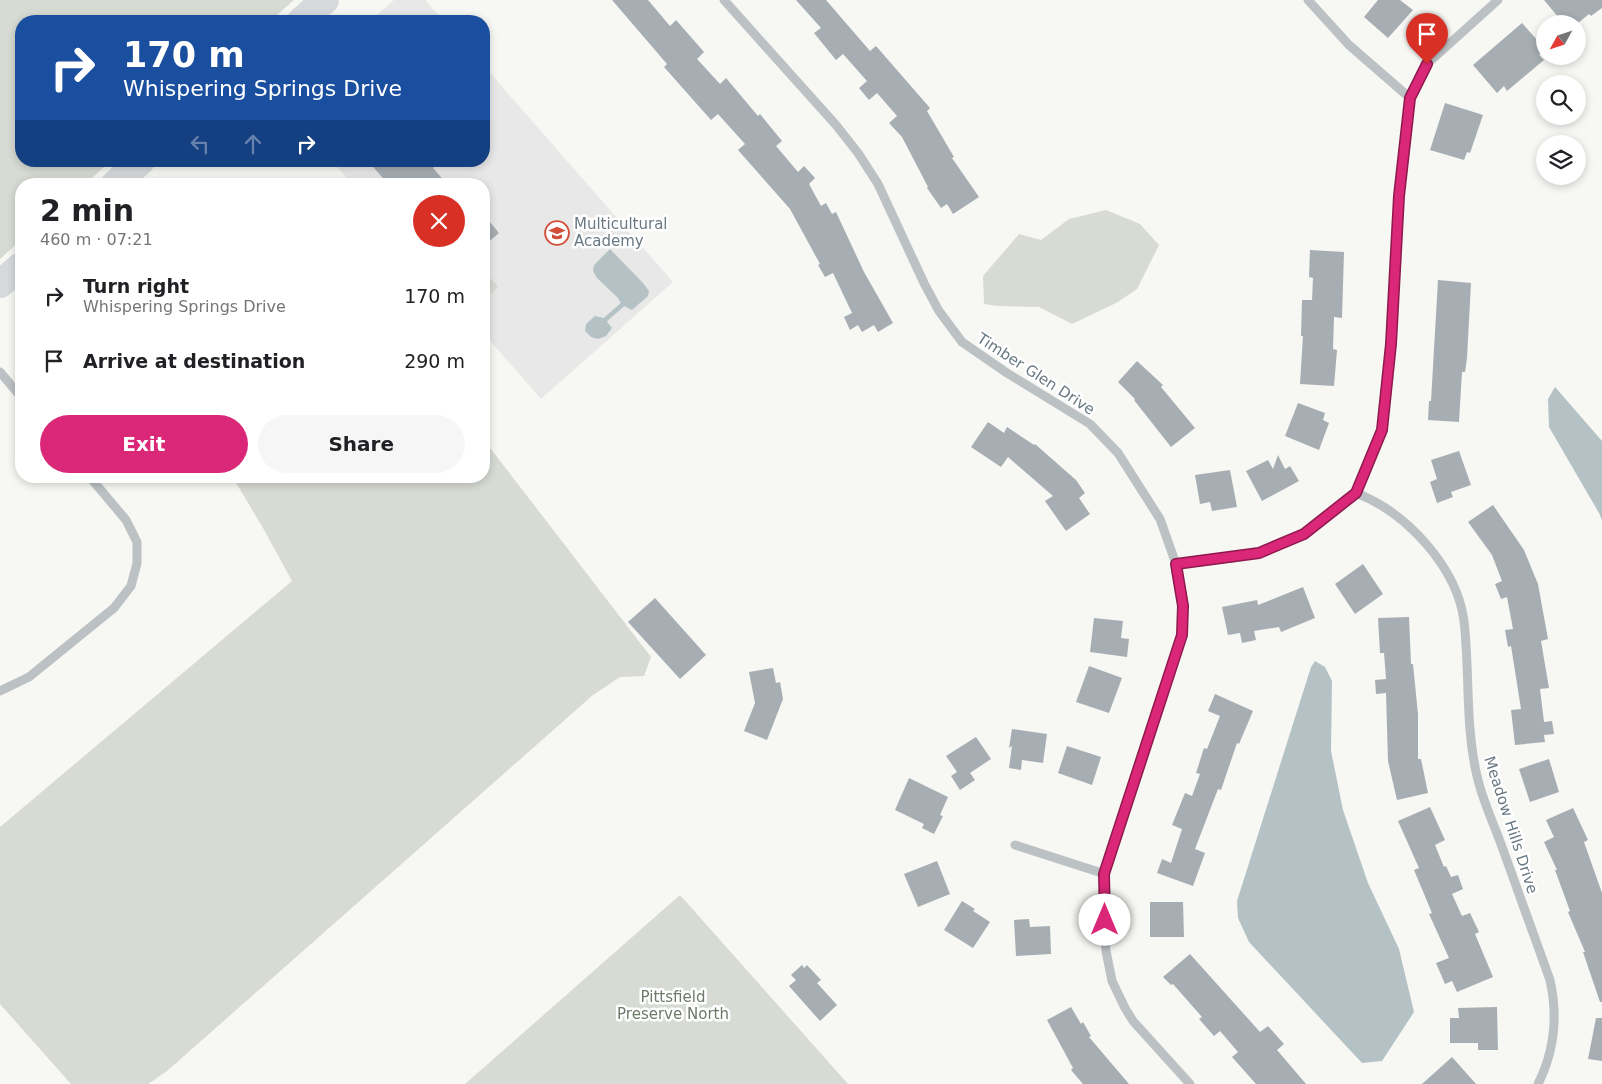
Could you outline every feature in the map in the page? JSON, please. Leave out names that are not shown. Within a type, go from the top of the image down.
[{"type":"main road","points":[[308,15],[325,0]]},
{"type":"main road","points":[[122,178],[134,167]]},
{"type":"main road","points":[[0,284],[15,271]]},
{"type":"street","name":"Timber Glen Drive","points":[[724,0],[858,152],[878,184],[939,311],[962,342],[1090,424],[1118,453],[1160,519],[1176,564],[1182,599],[1182,635],[1104,874],[1106,951],[1112,981],[1133,1021],[1190,1084]]},
{"type":"street","points":[[1308,0],[1348,45],[1410,98]]},
{"type":"street","points":[[1176,564],[1259,553],[1304,534],[1356,493],[1382,430],[1391,344],[1399,196],[1410,98],[1427,64],[1498,0]]},
{"type":"street","points":[[0,372],[15,390]]},
{"type":"street","points":[[0,691],[29,677],[114,608],[131,586],[137,563],[137,542],[126,520],[95,483]]},
{"type":"street","name":"Meadow Hills Drive","points":[[1356,493],[1373,499],[1388,508],[1426,543],[1445,572],[1464,619],[1469,682],[1470,730],[1477,778],[1550,980],[1553,994],[1555,1010],[1553,1040],[1548,1062],[1538,1084]]},
{"type":"street","points":[[1015,844],[1104,874]]},
{"type":"shaded area","points":[[394,0],[425,0],[439,15],[377,15]]},
{"type":"shaded area","name":"Multicultural Academy","points":[[490,73],[673,282],[541,399],[490,341],[490,178],[347,178],[337,167],[490,167]]},
{"type":"shaded area","points":[[610,249],[649,291],[648,296],[632,310],[622,305],[593,271],[594,265]]},
{"type":"shaded area","points":[[595,316],[604,318],[612,328],[606,336],[598,339],[591,337],[585,331],[586,324]]},
{"type":"shaded area","points":[[1555,387],[1602,441],[1602,520],[1549,427],[1548,399]]},
{"type":"shaded area","points":[[1315,661],[1325,667],[1332,681],[1331,751],[1343,810],[1368,883],[1399,949],[1414,1012],[1382,1061],[1362,1063],[1249,942],[1238,918],[1237,901],[1311,667]]},
{"type":"green space","points":[[0,0],[294,0],[277,15],[15,15],[15,167],[104,167],[92,178],[15,178],[15,245],[0,259]]},
{"type":"green space","points":[[1106,210],[1140,224],[1159,245],[1137,289],[1116,303],[1072,324],[1039,307],[984,304],[983,276],[1019,234],[1041,240],[1069,219]]},
{"type":"green space","points":[[490,278],[498,287],[490,294]]},
{"type":"green space","points":[[490,448],[651,657],[644,676],[620,677],[593,695],[167,1071],[148,1084],[71,1084],[0,1004],[0,827],[292,581],[236,483],[490,483]]},
{"type":"green space","name":"Pittsfield Preserve North","points":[[680,895],[848,1084],[465,1084]]},
{"type":"building","points":[[612,0],[648,0],[670,26],[676,20],[704,52],[697,59],[720,84],[726,78],[758,116],[760,114],[782,141],[776,146],[798,172],[804,166],[815,178],[809,184],[821,206],[826,203],[832,214],[836,212],[864,272],[893,323],[878,332],[874,325],[862,332],[858,325],[850,330],[844,317],[852,313],[833,273],[825,277],[818,265],[820,264],[790,209],[738,150],[745,144],[718,114],[711,120],[664,67],[667,64]]},
{"type":"building","points":[[796,0],[826,0],[870,51],[876,46],[930,108],[927,111],[954,157],[952,158],[979,197],[953,214],[947,204],[941,208],[927,188],[902,137],[889,123],[897,116],[877,93],[869,100],[859,88],[867,81],[843,54],[836,60],[814,33],[821,28]]},
{"type":"building","points":[[1378,0],[1400,0],[1413,10],[1388,38],[1364,17]]},
{"type":"building","points":[[1544,0],[1602,0],[1602,8],[1591,16],[1589,14],[1586,16],[1556,15]]},
{"type":"building","points":[[1522,23],[1536,39],[1536,65],[1538,65],[1507,91],[1504,86],[1497,93],[1473,65]]},
{"type":"building","points":[[1445,103],[1483,115],[1470,153],[1467,152],[1464,160],[1430,150]]},
{"type":"building","points":[[373,167],[434,167],[442,178],[383,178]]},
{"type":"building","points":[[490,222],[499,233],[490,241]]},
{"type":"building","points":[[1310,250],[1344,252],[1342,318],[1334,317],[1333,349],[1337,350],[1334,386],[1300,384],[1303,336],[1301,336],[1302,300],[1312,300],[1313,278],[1309,277]]},
{"type":"building","points":[[1438,280],[1471,283],[1467,358],[1465,372],[1462,372],[1459,422],[1428,420],[1429,401],[1431,401]]},
{"type":"building","points":[[1137,361],[1163,385],[1161,387],[1195,428],[1171,447],[1135,399],[1118,382]]},
{"type":"building","points":[[1298,403],[1325,413],[1323,420],[1329,423],[1319,450],[1285,436]]},
{"type":"building","points":[[988,422],[1004,433],[1007,427],[1035,444],[1076,480],[1085,493],[1079,498],[1090,514],[1066,531],[1045,501],[1053,496],[1008,457],[1001,467],[971,447]]},
{"type":"building","points":[[1459,451],[1471,485],[1451,492],[1453,497],[1437,503],[1430,482],[1437,479],[1431,460]]},
{"type":"building","points":[[1278,455],[1285,469],[1290,466],[1299,481],[1262,501],[1246,471],[1268,460],[1273,469]]},
{"type":"building","points":[[1230,470],[1237,507],[1212,511],[1210,502],[1200,504],[1195,475]]},
{"type":"building","points":[[1493,505],[1524,550],[1538,584],[1548,639],[1541,641],[1549,688],[1540,689],[1544,722],[1552,721],[1554,734],[1544,735],[1545,742],[1515,745],[1511,710],[1521,709],[1511,646],[1508,647],[1505,630],[1513,629],[1507,597],[1501,599],[1495,584],[1502,581],[1492,555],[1468,522]]},
{"type":"building","points":[[1363,564],[1383,594],[1355,614],[1335,584]]},
{"type":"building","points":[[1303,587],[1315,618],[1281,632],[1279,627],[1254,631],[1256,640],[1242,643],[1240,633],[1228,635],[1222,607],[1257,600],[1258,605]]},
{"type":"building","points":[[655,598],[706,655],[680,679],[628,622]]},
{"type":"building","points":[[1409,617],[1411,664],[1413,664],[1418,714],[1418,759],[1421,759],[1428,793],[1397,800],[1388,761],[1386,693],[1376,694],[1375,680],[1386,679],[1384,653],[1380,653],[1378,618]]},
{"type":"building","points":[[1094,618],[1123,621],[1121,638],[1129,639],[1127,657],[1090,652]]},
{"type":"building","points":[[1089,666],[1122,678],[1109,713],[1076,702]]},
{"type":"building","points":[[773,668],[776,683],[780,682],[783,699],[767,740],[744,731],[755,703],[749,672]]},
{"type":"building","points":[[1215,694],[1253,711],[1239,744],[1237,743],[1221,790],[1218,789],[1195,849],[1205,853],[1193,886],[1157,873],[1162,859],[1171,863],[1182,829],[1172,825],[1185,793],[1192,796],[1200,774],[1196,773],[1204,748],[1207,749],[1220,716],[1208,711]]},
{"type":"building","points":[[1012,729],[1047,734],[1043,763],[1022,760],[1021,770],[1009,768],[1012,746],[1009,748]]},
{"type":"building","points":[[976,737],[991,759],[970,773],[975,780],[960,790],[951,776],[957,772],[946,756]]},
{"type":"building","points":[[1067,746],[1101,757],[1092,785],[1058,773]]},
{"type":"building","points":[[1549,759],[1559,792],[1530,802],[1519,769]]},
{"type":"building","points":[[909,778],[948,797],[940,815],[943,816],[934,834],[922,828],[924,824],[895,810]]},
{"type":"building","points":[[1430,807],[1445,840],[1435,845],[1444,867],[1446,866],[1451,877],[1458,875],[1463,889],[1452,894],[1462,916],[1470,913],[1479,932],[1475,934],[1493,977],[1457,992],[1452,981],[1445,984],[1436,963],[1449,958],[1429,914],[1432,913],[1414,870],[1419,868],[1398,821]]},
{"type":"building","points":[[1573,808],[1588,840],[1584,842],[1602,893],[1602,1002],[1600,1002],[1583,952],[1585,952],[1568,912],[1570,911],[1555,870],[1557,870],[1544,842],[1554,837],[1546,820]]},
{"type":"building","points":[[937,861],[950,894],[918,907],[904,874]]},
{"type":"building","points":[[962,901],[990,922],[973,948],[944,930]]},
{"type":"building","points":[[1150,902],[1183,902],[1184,937],[1150,937]]},
{"type":"building","points":[[1029,919],[1030,927],[1050,926],[1051,954],[1016,956],[1014,920]]},
{"type":"building","points":[[1190,954],[1260,1032],[1268,1026],[1284,1044],[1277,1050],[1306,1084],[1256,1084],[1232,1057],[1238,1052],[1220,1031],[1214,1036],[1199,1019],[1202,1017],[1173,984],[1171,985],[1163,977]]},
{"type":"building","points":[[802,965],[804,968],[807,965],[821,980],[817,983],[837,1005],[820,1021],[789,986],[796,980],[791,975]]},
{"type":"building","points":[[1071,1007],[1081,1024],[1083,1022],[1091,1036],[1089,1037],[1129,1084],[1083,1084],[1071,1070],[1073,1068],[1047,1020]]},
{"type":"building","points":[[1497,1007],[1498,1050],[1478,1050],[1478,1043],[1450,1043],[1450,1018],[1459,1018],[1458,1008]]},
{"type":"building","points":[[1596,1018],[1602,1018],[1602,1061],[1588,1059]]},
{"type":"building","points":[[1452,1057],[1476,1084],[1422,1084]]},
{"type":"waterway","points":[[605,320],[622,305]]},
{"type":"place","name":"Multicultural Academy","points":[[557,233]]},
{"type":"route","points":[[1105,920],[1104,874],[1182,635],[1182,592],[1176,564],[1259,553],[1304,534],[1356,493],[1382,430],[1391,344],[1399,196],[1410,98],[1427,64]]}]
